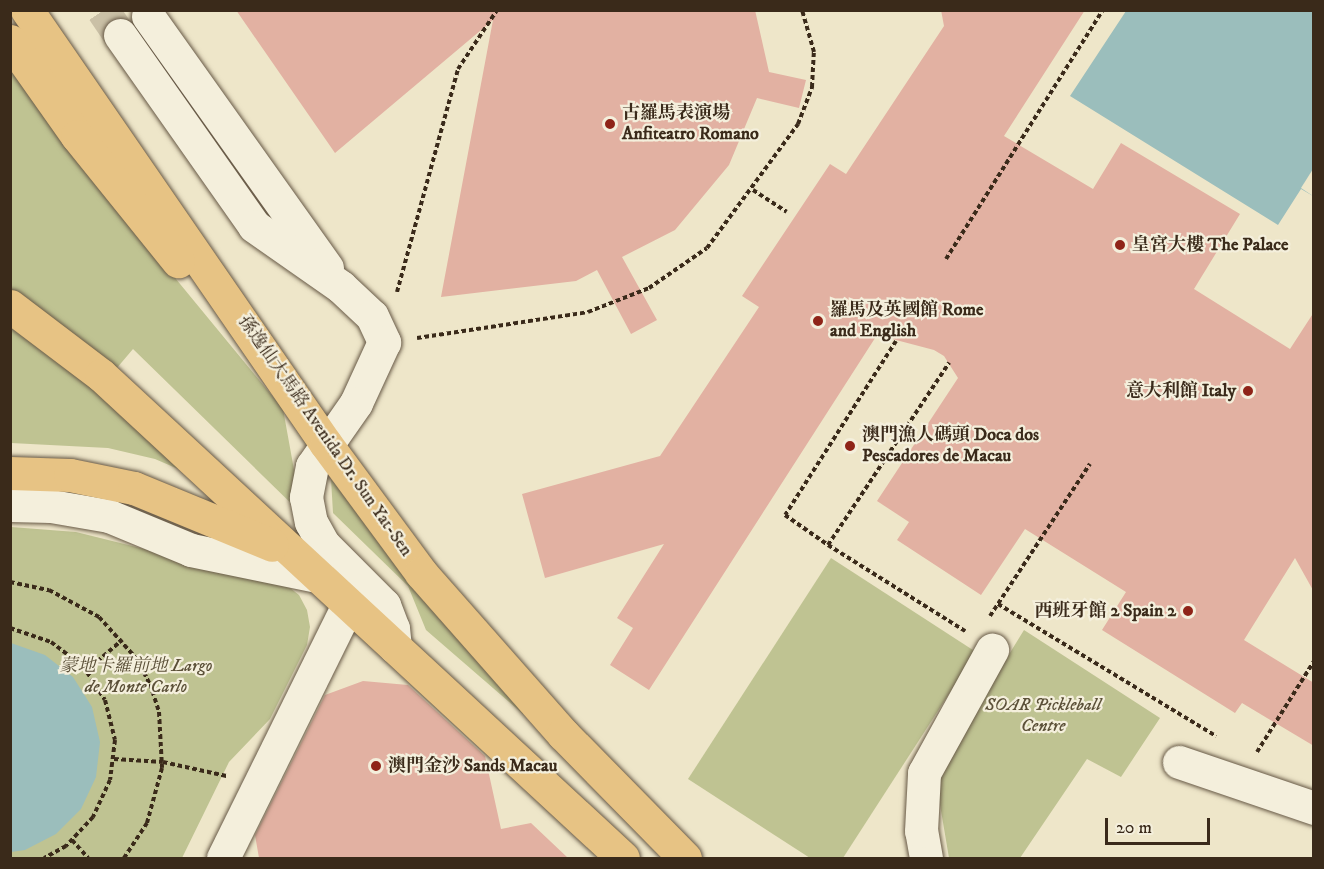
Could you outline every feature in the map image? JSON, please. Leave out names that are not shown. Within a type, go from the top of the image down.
[{"type":"main road","name":"孫逸仙大馬路 Avenida Dr. Sun Yat-Sen","points":[[27,10],[326,444],[470,632],[685,858]]},
{"type":"main road","points":[[10,40],[77,136],[326,444]]},
{"type":"main road","points":[[10,306],[101,375],[623,858]]},
{"type":"main road","points":[[10,473],[102,481],[165,498],[293,554]]},
{"type":"street","points":[[148,16],[341,287]]},
{"type":"street","points":[[120,35],[254,226],[341,287],[372,316],[384,342],[356,403],[326,444],[308,478],[309,517],[324,545],[384,604],[393,628],[395,647]]},
{"type":"street","points":[[10,505],[51,506],[109,516],[191,550],[317,576]]},
{"type":"street","points":[[223,858],[348,605]]},
{"type":"street","points":[[926,858],[921,831],[924,773],[984,644]]},
{"type":"street","points":[[1179,762],[1314,808]]},
{"type":"path","points":[[497,10],[458,69],[384,342],[588,312],[648,288],[707,248],[753,190],[798,123],[813,87],[814,52],[802,10]]},
{"type":"path","points":[[946,259],[1103,10]]},
{"type":"path","points":[[753,190],[787,212]]},
{"type":"path","points":[[896,341],[785,515],[984,644],[998,604],[1090,464]]},
{"type":"path","points":[[828,545],[948,363]]},
{"type":"path","points":[[10,582],[49,590],[75,601],[122,639],[150,684],[159,712],[163,762],[147,823],[124,858]]},
{"type":"path","points":[[998,604],[1169,710],[1226,741]]},
{"type":"path","points":[[10,628],[51,642],[86,671],[108,710],[114,759],[104,799],[72,840],[44,858]]},
{"type":"path","points":[[86,671],[122,639]]},
{"type":"path","points":[[1238,782],[1314,661]]},
{"type":"path","points":[[114,759],[163,762],[260,783]]},
{"type":"path","points":[[72,840],[88,858]]},
{"type":"green space","points":[[10,64],[64,143],[283,409],[302,514],[133,349],[105,382],[213,484],[155,459],[108,448],[11,443]]},
{"type":"green space","points":[[331,479],[537,699],[523,714],[426,630],[408,586],[333,513]]},
{"type":"green space","name":"蒙地卡羅前地 Largo de Monte Carlo","points":[[11,527],[76,532],[285,584],[299,595],[307,610],[310,627],[307,645],[270,719],[229,762],[182,858],[11,858]]},
{"type":"green space","points":[[831,558],[976,652],[843,858],[810,858],[688,779]]},
{"type":"green space","name":"SOAR Pickleball Centre","points":[[1024,630],[1160,718],[1121,777],[1087,759],[1020,858],[949,858],[935,775]]},
{"type":"water","points":[[1126,11],[1313,11],[1313,196],[1301,189],[1278,225],[1070,96]]},
{"type":"water","points":[[11,643],[45,655],[73,677],[92,707],[100,742],[96,777],[81,809],[56,834],[25,850],[11,852]]},
{"type":"pier","points":[[1313,169],[1313,196],[1301,188]]},
{"type":"building","name":"古羅馬表演場 Anfiteatro Romano","points":[[236,10],[755,10],[769,72],[806,80],[799,108],[757,98],[729,165],[675,230],[622,257],[657,320],[631,334],[597,270],[576,281],[441,297],[493,20],[335,153]]},
{"type":"building","points":[[941,10],[1085,10],[1004,136],[1093,189],[1121,143],[1240,214],[1194,289],[1290,349],[1314,312],[1314,592],[1295,558],[1244,640],[1314,683],[1314,746],[1242,703],[1235,713],[1102,630],[1126,592],[1025,529],[981,595],[897,540],[909,522],[877,501],[958,378],[944,356],[934,350],[877,335],[649,690],[610,665],[633,628],[617,618],[664,544],[545,578],[522,494],[660,456],[759,307],[742,296],[830,164],[846,174],[944,26]]},
{"type":"building","name":"澳門金沙 Sands Macau","points":[[363,681],[408,685],[485,756],[501,829],[531,823],[568,858],[259,858],[255,835],[325,695]]},
{"type":"tunnel","points":[[103,10],[120,35]]},
{"type":"place","name":"古羅馬表演場 Anfiteatro Romano","points":[[610,124]]},
{"type":"place","name":"皇宮大樓 The Palace","points":[[1120,245]]},
{"type":"place","name":"羅馬及英國館 Rome and English","points":[[818,321]]},
{"type":"place","name":"意大利館 Italy","points":[[1248,391]]},
{"type":"place","name":"澳門漁人碼頭 Doca dos Pescadores de Macau","points":[[850,446]]},
{"type":"place","name":"西班牙館 2 Spain 2","points":[[1188,611]]},
{"type":"place","name":"澳門金沙 Sands Macau","points":[[376,766]]}]
